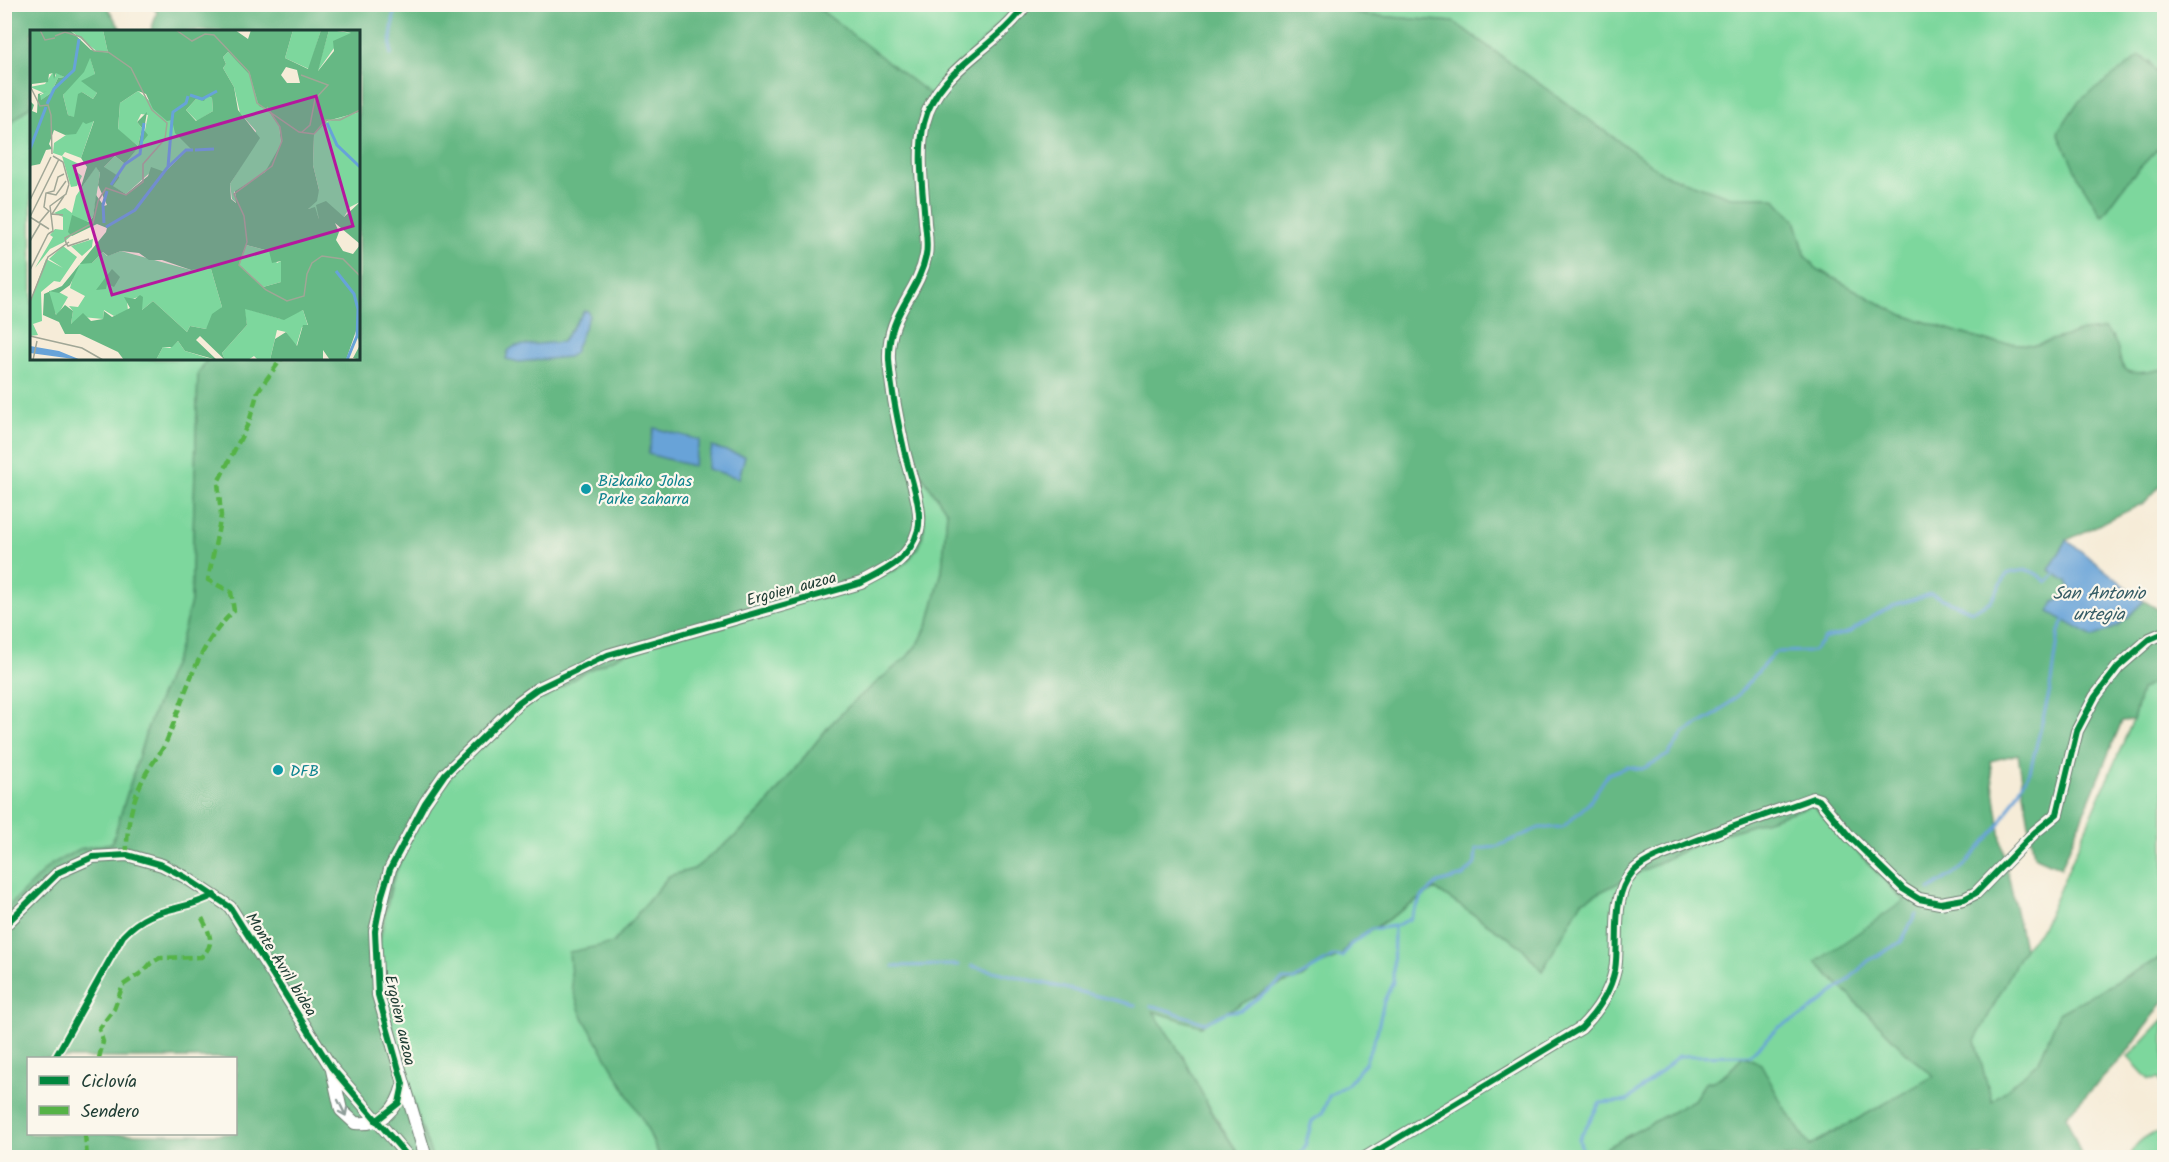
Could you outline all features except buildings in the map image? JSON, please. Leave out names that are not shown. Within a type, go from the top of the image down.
[{"type":"street","name":"Ergoien auzoa","points":[[426,1158],[378,995],[375,931],[390,869],[425,803],[446,774],[519,702],[537,689],[608,654],[861,583],[896,565],[913,545],[919,527],[918,510],[903,446],[889,363],[889,339],[895,317],[921,272],[927,253],[921,147],[924,123],[931,102],[945,82],[973,54],[1019,15],[1026,4]]},
{"type":"street","points":[[1365,1158],[1581,1028],[1594,1015],[1612,981],[1619,908],[1624,888],[1631,874],[1645,862],[1710,835],[1813,798],[1819,800],[1849,836],[1903,889],[1920,899],[1941,903],[1964,899],[1977,893],[2035,832],[2057,814],[2077,731],[2095,697],[2118,667],[2150,639],[2164,633]]},
{"type":"street","name":"Monte Avril bidea","points":[[4,926],[59,872],[74,863],[93,857],[127,855],[162,865],[204,888],[230,907],[331,1067],[409,1158]]},
{"type":"street","points":[[331,1067],[341,1110],[355,1123],[376,1121],[399,1103],[403,1084]]},
{"type":"green space","points":[[5,4],[106,5],[121,30],[30,30],[30,106],[14,120],[5,134]]},
{"type":"green space","points":[[1339,4],[1363,15],[1454,22],[1664,174],[1731,197],[1767,197],[1776,200],[1795,220],[1806,257],[1817,269],[1897,313],[1989,342],[2035,345],[2083,331],[2104,329],[2118,348],[2124,369],[2131,372],[2144,372],[2164,369],[2164,482],[2144,503],[2067,540],[2049,570],[2067,581],[2072,595],[2054,602],[2118,626],[2144,601],[2164,613],[2164,676],[2141,690],[2133,720],[2122,721],[2061,868],[2034,856],[2018,754],[1990,761],[2002,846],[2024,948],[1975,1041],[1992,1102],[2039,1061],[2059,1013],[2164,956],[2164,1001],[2125,1055],[2066,1116],[2082,1157],[1589,1157],[1694,1100],[1705,1083],[1727,1073],[1743,1055],[1761,1064],[1784,1107],[1810,1146],[1934,1076],[1914,1060],[1816,962],[1904,901],[1813,805],[1702,841],[1582,901],[1542,971],[1521,946],[1435,889],[1348,945],[1341,956],[1315,967],[1302,978],[1272,987],[1201,1026],[1153,1011],[1185,1060],[1215,1119],[1241,1157],[660,1157],[645,1124],[581,1014],[572,987],[569,952],[613,943],[669,876],[694,869],[738,834],[763,809],[829,726],[852,703],[907,657],[920,641],[929,621],[942,571],[947,512],[909,456],[922,503],[923,532],[919,545],[910,558],[896,570],[636,648],[583,673],[544,699],[534,696],[472,749],[441,782],[416,823],[395,874],[381,926],[378,951],[378,974],[382,992],[410,1091],[432,1157],[5,1158],[5,910],[50,865],[80,849],[112,843],[147,729],[177,655],[191,602],[198,374],[206,360],[360,360],[360,30],[151,30],[157,12],[151,5],[814,5],[936,99],[963,62],[1018,5]]},
{"type":"green space","points":[[814,5],[1018,5],[936,100]]},
{"type":"green space","points":[[1339,5],[2164,5],[2164,90],[2150,61],[2102,216],[2131,177],[2164,142],[2164,369],[2140,373],[2127,371],[2120,360],[2113,336],[2083,331],[2035,345],[1989,342],[1897,313],[1817,269],[1806,257],[1795,220],[1767,197],[1731,198],[1664,174],[1454,22],[1363,15]]},
{"type":"green space","points":[[2140,56],[2149,63],[2161,82],[2164,142],[2131,177],[2102,216],[2080,181],[2058,132],[2078,102]]},
{"type":"green space","points":[[30,106],[30,360],[206,360],[198,374],[191,602],[177,655],[147,729],[112,843],[80,849],[50,865],[5,910],[4,134],[14,120]]},
{"type":"green space","points":[[908,454],[947,512],[942,571],[929,621],[920,641],[907,657],[852,703],[829,726],[763,809],[738,834],[694,869],[669,876],[613,943],[645,1124],[660,1157],[432,1158],[409,1093],[382,1000],[379,944],[392,883],[404,850],[420,817],[469,752],[534,696]]},
{"type":"green space","points":[[2164,676],[2164,956],[2059,1013],[2039,1061],[1992,1103],[1975,1041],[2024,948],[2039,932],[2047,918],[2133,720],[2141,690]]},
{"type":"green space","points":[[1813,805],[1905,901],[1817,963],[1914,1060],[1935,1076],[1809,1146],[1784,1107],[1734,1067],[1714,1081],[1705,1083],[1694,1100],[1589,1157],[1241,1157],[1152,1011],[1201,1026],[1272,987],[1302,978],[1315,967],[1341,956],[1348,945],[1435,889],[1521,946],[1542,971],[1582,901],[1702,841]]},
{"type":"green space","points":[[2164,1019],[2164,1090],[2159,1079],[2149,1080],[2128,1057]]},
{"type":"green space","points":[[2164,1131],[2164,1157],[2128,1157],[2143,1139]]},
{"type":"water","points":[[584,311],[588,311],[589,316],[574,353],[568,357],[519,362],[506,359],[508,351],[515,346],[562,342]]},
{"type":"water","points":[[654,428],[700,440],[693,466],[648,454]]},
{"type":"water","points":[[712,447],[745,456],[739,478],[707,469]]},
{"type":"water","name":"San Antonio urtegia","points":[[2067,540],[2144,601],[2118,626],[2093,637],[2049,612],[2054,602],[2072,594],[2067,581],[2049,570]]},
{"type":"waterway","points":[[391,55],[394,4]]},
{"type":"waterway","points":[[1151,1006],[1205,1023],[1227,1012],[1241,1010],[1283,980],[1294,980],[1334,956],[1342,957],[1350,945],[1371,929],[1395,926],[1410,919],[1422,897],[1438,883],[1463,876],[1475,864],[1476,849],[1496,847],[1539,828],[1563,827],[1589,803],[1608,774],[1627,767],[1642,769],[1668,755],[1684,733],[1715,715],[1737,696],[1775,652],[1813,651],[1824,639],[1850,632],[1873,616],[1898,604],[1931,594],[1972,611],[1991,601],[2007,574],[2028,570],[2047,582],[2055,574]]},
{"type":"waterway","points":[[1929,890],[1962,868],[1998,827],[2030,771],[2052,682],[2059,631],[2064,621]]},
{"type":"waterway","points":[[1579,1158],[1582,1149],[1579,1139],[1600,1103],[1627,1101],[1679,1056],[1750,1055],[1779,1027],[1806,1014],[1868,961],[1901,942],[1916,914]]},
{"type":"waterway","points":[[1294,1158],[1304,1149],[1312,1121],[1322,1114],[1329,1096],[1348,1084],[1365,1063],[1377,1032],[1384,1001],[1393,982],[1394,927]]},
{"type":"waterway","points":[[893,966],[958,965]]},
{"type":"waterway","points":[[972,966],[1135,1005]]},
{"type":"marked path","points":[[127,855],[127,836],[135,797],[167,740],[201,655],[210,639],[234,611],[231,592],[208,580],[221,516],[218,482],[249,422],[258,391],[281,360]]},
{"type":"marked path","points":[[99,1057],[103,1042],[99,1029],[114,1009],[123,985],[160,958],[201,957],[209,948],[210,943],[202,918]]},
{"type":"marked path","points":[[85,1135],[87,1158]]},
{"type":"cycle path","points":[[376,1121],[399,1103],[403,1084],[378,995],[375,931],[382,895],[390,869],[425,803],[445,774],[519,702],[537,689],[608,655],[861,583],[896,563],[909,549],[918,530],[919,511],[896,414],[889,360],[893,329],[917,282],[927,251],[921,160],[924,123],[941,87],[1000,33],[1026,4]]},
{"type":"cycle path","points":[[1365,1158],[1581,1028],[1602,1002],[1613,978],[1618,907],[1625,883],[1637,868],[1649,860],[1813,798],[1819,800],[1849,836],[1903,889],[1919,899],[1940,903],[1964,899],[1976,893],[2035,832],[2057,814],[2077,731],[2095,697],[2118,667],[2150,639],[2164,633]]},
{"type":"cycle path","points":[[4,926],[59,872],[93,857],[127,855],[162,865],[185,877],[230,907],[331,1067],[409,1158]]},
{"type":"cycle path","points":[[56,1057],[123,936],[145,918],[214,895]]},
{"type":"place","name":"Bizkaiko Jolas Parke zaharra","points":[[586,489]]},
{"type":"place","name":"DFB","points":[[278,770]]}]
